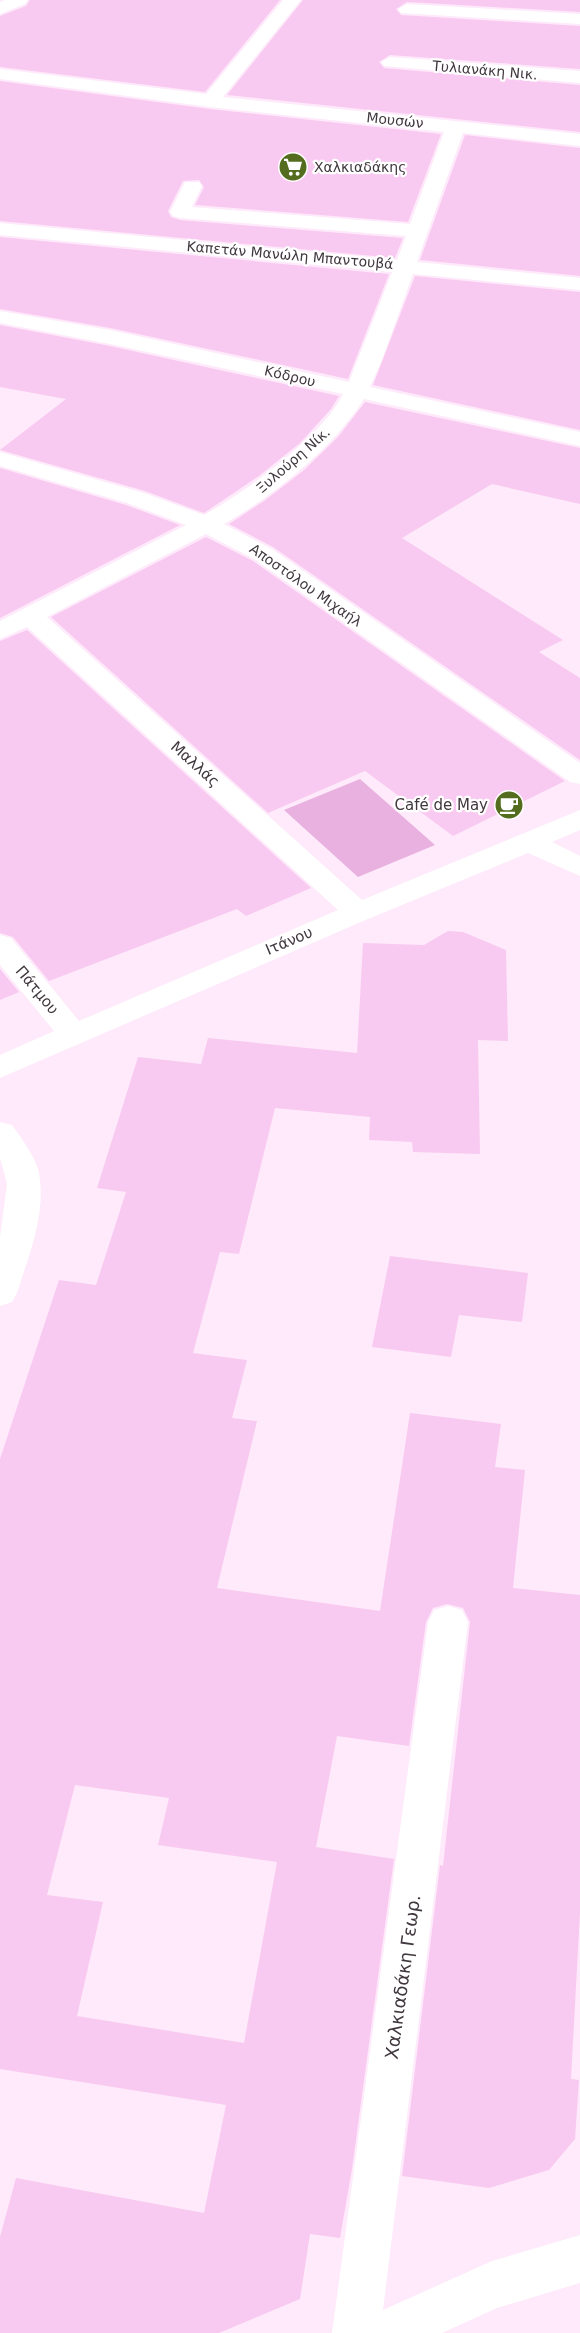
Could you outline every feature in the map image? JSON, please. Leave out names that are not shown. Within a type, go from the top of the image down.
[{"type":"street","points":[[0,9],[19,0]]},
{"type":"street","points":[[210,100],[292,0]]},
{"type":"street","points":[[407,9],[580,19]]},
{"type":"street","name":"Τυλιανάκη Νικ.","points":[[390,62],[580,78]]},
{"type":"street","name":"Μουσών","points":[[0,74],[210,100],[580,140]]},
{"type":"street","name":"Ξυλούρη Νίκ.","points":[[0,631],[32,617],[206,524],[263,487],[312,447],[338,419],[357,390],[407,266],[419,231],[430,174],[456,126]]},
{"type":"street","points":[[192,186],[180,212],[419,231]]},
{"type":"street","name":"Καπετάν Μανώλη Μπαντουβά","points":[[0,229],[580,284]]},
{"type":"street","name":"Κόδρου","points":[[0,318],[110,337],[580,439]]},
{"type":"street","name":"Αποστόλου Μιχαήλ","points":[[0,459],[206,524],[263,554],[580,776]]},
{"type":"street","name":"Μαλλάς","points":[[32,617],[358,912]]},
{"type":"street","name":"Ιτάνου","points":[[0,1067],[580,819]]},
{"type":"street","points":[[529,842],[580,867]]},
{"type":"street","name":"Πάτμου","points":[[0,945],[74,1035]]},
{"type":"street","points":[[0,1133],[21,1170],[23,1200],[14,1248],[0,1293]]},
{"type":"street","name":"Χαλκιαδάκη Γεωρ.","points":[[356,2333],[390,2059],[425,1826],[448,1622]]},
{"type":"street","points":[[388,2333],[492,2285],[580,2259]]},
{"type":"shaded area","points":[[360,779],[435,845],[358,877],[284,810]]},
{"type":"building","points":[[30,0],[280,0],[205,92],[0,67],[0,16],[26,6]]},
{"type":"building","points":[[303,0],[580,0],[580,12],[407,2],[396,9],[401,15],[580,26],[580,69],[390,55],[379,62],[384,68],[580,85],[580,132],[227,95]]},
{"type":"building","points":[[0,81],[210,109],[441,134],[408,222],[195,205],[204,187],[199,180],[183,181],[168,211],[171,217],[180,220],[403,238],[395,258],[0,221]]},
{"type":"building","points":[[465,135],[580,148],[580,276],[420,260]]},
{"type":"building","points":[[0,237],[389,274],[348,379],[110,328],[0,309]]},
{"type":"building","points":[[415,276],[580,292],[580,430],[373,385]]},
{"type":"building","points":[[0,325],[110,346],[339,396],[331,409],[300,443],[259,476],[204,513],[145,491],[0,450],[66,399],[0,387]]},
{"type":"building","points":[[365,402],[580,448],[580,504],[492,484],[402,538],[563,640],[539,652],[580,678],[580,760],[273,547],[229,524],[303,471],[338,437]]},
{"type":"building","points":[[0,468],[126,505],[180,525],[0,618]]},
{"type":"building","points":[[206,537],[253,561],[565,781],[453,836],[365,771],[268,813],[51,617]]},
{"type":"building","points":[[27,630],[311,888],[246,916],[237,909],[49,981],[13,937],[0,933],[0,641]]},
{"type":"building","points":[[448,931],[463,932],[506,950],[508,1041],[478,1040],[480,1154],[413,1152],[412,1142],[369,1140],[370,1117],[275,1108],[239,1254],[220,1252],[193,1353],[247,1360],[232,1418],[257,1421],[217,1588],[380,1611],[410,1413],[501,1424],[495,1467],[525,1470],[513,1588],[580,1595],[580,1912],[571,2079],[579,2080],[575,2139],[549,2170],[489,2188],[402,2176],[440,1865],[443,1866],[470,1622],[463,1608],[447,1604],[433,1608],[426,1622],[409,1746],[337,1736],[316,1847],[394,1859],[352,2169],[340,2238],[310,2234],[300,2299],[219,2333],[0,2333],[0,2237],[16,2178],[204,2213],[226,2105],[0,2069],[0,1459],[59,1280],[96,1285],[126,1192],[97,1188],[138,1057],[201,1064],[208,1038],[357,1053],[363,943],[424,945]],"holes":[[[75,1785],[169,1798],[158,1845],[277,1862],[244,2043],[77,2016],[103,1902],[47,1895]]]},
{"type":"building","points":[[0,969],[19,992],[0,1000]]},
{"type":"building","points":[[390,1256],[528,1273],[522,1322],[459,1315],[451,1357],[372,1347]]},
{"type":"place","name":"Χαλκιαδάκης","points":[[293,167]]},
{"type":"place","name":"Café de May","points":[[509,805]]}]
